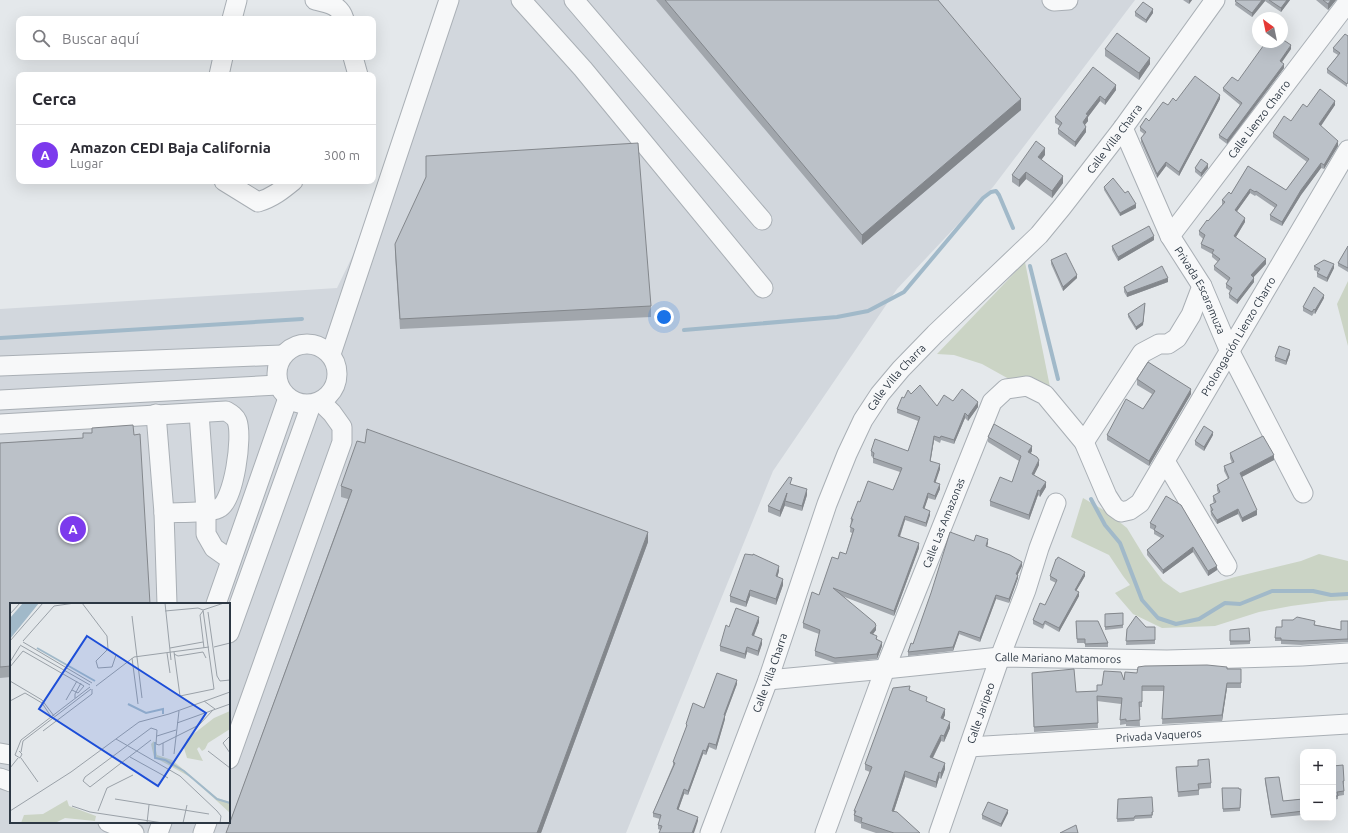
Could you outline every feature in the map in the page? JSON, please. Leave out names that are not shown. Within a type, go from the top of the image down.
[{"type":"street","points":[[233,16],[237,0]]},
{"type":"street","points":[[316,0],[334,4],[343,16]]},
{"type":"street","points":[[330,354],[449,0]]},
{"type":"street","points":[[521,0],[583,69],[762,288]]},
{"type":"street","points":[[574,0],[762,220]]},
{"type":"street","points":[[1052,0],[1068,0]]},
{"type":"street","name":"Calle Villa Charra","points":[[710,833],[768,680],[827,504],[847,454],[863,420],[880,394],[901,369],[935,334],[1039,235],[1123,128],[1215,0]]},
{"type":"street","name":"Calle Lienzo Charro","points":[[1170,236],[1348,2]]},
{"type":"street","points":[[220,72],[222,60]]},
{"type":"street","points":[[354,60],[357,72]]},
{"type":"street","name":"Privada Escaramuza","points":[[1123,128],[1170,236],[1202,286],[1230,352],[1303,493]]},
{"type":"street","name":"Prolongación Lienzo Charro","points":[[1121,512],[1130,510],[1140,503],[1348,150]]},
{"type":"street","points":[[229,184],[258,202],[280,192],[289,184]]},
{"type":"street","points":[[1084,442],[1142,353],[1159,344],[1168,344],[1177,338],[1191,315],[1202,286]]},
{"type":"street","points":[[311,344],[325,349],[330,354],[338,369],[336,386],[332,393],[316,404],[303,405],[295,402],[283,391],[277,377],[277,369],[283,355],[296,346],[311,344]]},
{"type":"street","points":[[0,366],[283,355]]},
{"type":"street","name":"Calle Las Amazonas","points":[[825,833],[885,669],[992,402],[1006,388],[1027,386],[1045,395],[1084,442],[1107,496],[1114,507],[1121,512]]},
{"type":"street","points":[[0,400],[283,391]]},
{"type":"street","points":[[216,603],[283,391]]},
{"type":"street","points":[[230,630],[316,404]]},
{"type":"street","points":[[230,756],[342,442],[342,427],[332,413],[316,404]]},
{"type":"street","points":[[0,424],[226,411],[234,416],[238,422],[239,437],[237,464],[224,504],[218,508],[206,511],[164,513]]},
{"type":"street","points":[[199,413],[206,511],[206,534],[214,548],[231,560]]},
{"type":"street","points":[[156,414],[164,513],[167,603]]},
{"type":"street","points":[[1166,461],[1227,566]]},
{"type":"street","name":"Calle Jaripeo","points":[[940,833],[1000,657],[1026,590],[1039,548],[1056,503]]},
{"type":"street","name":"Calle Mariano Matamoros","points":[[768,680],[1000,657],[1167,660],[1302,656],[1348,653]]},
{"type":"street","name":"Privada Vaqueros","points":[[969,747],[1348,724]]},
{"type":"street","points":[[0,753],[10,756]]},
{"type":"street","points":[[0,778],[10,782]]},
{"type":"street","points":[[110,823],[134,833]]},
{"type":"street","points":[[138,833],[142,823]]},
{"type":"street","points":[[158,833],[162,823]]},
{"type":"street","points":[[203,833],[207,823]]},
{"type":"shaded area","points":[[447,0],[1135,0],[993,187],[897,289],[773,471],[626,833],[0,833],[0,309],[337,288],[353,255]]},
{"type":"green space","points":[[1025,262],[1051,392],[1020,387],[982,364],[954,355],[937,354]]},
{"type":"green space","points":[[1348,281],[1348,346],[1337,304]]},
{"type":"green space","points":[[1083,498],[1107,512],[1127,528],[1144,556],[1163,581],[1180,593],[1235,577],[1301,561],[1319,554],[1348,561],[1348,600],[1291,606],[1259,612],[1215,626],[1162,628],[1133,614],[1115,593],[1130,585],[1109,555],[1071,537]]},
{"type":"building","points":[[665,0],[938,0],[1021,99],[862,235]]},
{"type":"building","points":[[1236,0],[1262,0],[1252,13],[1235,1]]},
{"type":"building","points":[[1269,0],[1287,0],[1281,8]]},
{"type":"building","points":[[1323,0],[1331,0],[1328,4]]},
{"type":"building","points":[[1143,2],[1153,9],[1146,20],[1135,12]]},
{"type":"building","points":[[1117,33],[1150,58],[1139,73],[1105,49]]},
{"type":"building","points":[[1345,34],[1348,36],[1347,84],[1327,69],[1340,53],[1333,48]]},
{"type":"building","points":[[1288,43],[1291,45],[1280,61],[1284,64],[1227,140],[1219,135],[1242,103],[1223,88],[1232,77],[1238,81],[1262,48],[1288,48]]},
{"type":"building","points":[[1093,67],[1116,85],[1105,100],[1100,96],[1086,114],[1088,115],[1083,122],[1086,127],[1075,142],[1058,129],[1062,123],[1055,117]]},
{"type":"building","points":[[1195,76],[1220,95],[1179,172],[1166,162],[1157,174],[1141,138],[1146,132],[1140,127],[1146,118],[1149,121],[1163,102],[1168,105],[1173,98],[1176,101]]},
{"type":"building","points":[[1320,89],[1335,101],[1319,124],[1338,141],[1324,165],[1321,163],[1301,190],[1282,222],[1270,215],[1277,205],[1256,191],[1255,192],[1250,189],[1235,210],[1245,218],[1234,236],[1266,259],[1251,275],[1254,278],[1237,300],[1229,294],[1232,288],[1226,284],[1230,278],[1214,266],[1220,259],[1212,253],[1214,250],[1201,244],[1205,235],[1199,231],[1207,220],[1208,221],[1225,202],[1222,200],[1229,192],[1231,194],[1248,166],[1286,190],[1309,159],[1273,133],[1284,116],[1291,121],[1303,104],[1307,107]]},
{"type":"building","points":[[1036,141],[1045,148],[1038,157],[1063,176],[1052,191],[1026,172],[1019,180],[1012,175]]},
{"type":"building","points":[[638,143],[651,306],[400,319],[395,244],[426,177],[426,156]]},
{"type":"building","points":[[1201,159],[1208,164],[1201,173],[1195,168]]},
{"type":"building","points":[[1113,178],[1125,193],[1128,191],[1136,204],[1120,213],[1104,187]]},
{"type":"building","points":[[1149,226],[1154,236],[1118,257],[1112,246]]},
{"type":"building","points":[[1348,246],[1348,268],[1338,263]]},
{"type":"building","points":[[1066,253],[1077,275],[1063,287],[1051,260]]},
{"type":"building","points":[[1324,260],[1334,264],[1327,278],[1317,273],[1320,269],[1314,266]]},
{"type":"building","points":[[1162,266],[1168,278],[1127,293],[1124,287]]},
{"type":"building","points":[[1314,287],[1324,295],[1315,310],[1314,309],[1312,312],[1303,307]]},
{"type":"building","points":[[1145,303],[1143,322],[1136,327],[1128,314]]},
{"type":"building","points":[[1279,346],[1290,350],[1286,361],[1275,357]]},
{"type":"building","points":[[1148,362],[1191,389],[1149,461],[1107,435],[1126,399],[1143,409],[1155,391],[1137,379]]},
{"type":"building","points":[[920,385],[937,406],[944,395],[953,401],[962,389],[978,402],[968,416],[965,413],[954,440],[941,436],[940,438],[934,436],[930,461],[940,464],[934,482],[940,484],[935,496],[928,493],[923,508],[930,511],[926,523],[905,516],[898,536],[919,543],[894,611],[833,588],[875,623],[876,626],[870,633],[877,636],[876,639],[882,642],[877,654],[835,658],[815,651],[820,630],[803,623],[812,592],[819,595],[832,557],[838,559],[840,552],[846,554],[854,529],[850,527],[853,519],[851,519],[858,501],[860,502],[868,481],[893,490],[902,468],[873,458],[874,453],[871,451],[875,439],[908,451],[920,417],[897,409],[902,397],[904,398],[908,390],[911,394]]},
{"type":"building","points":[[994,424],[1032,446],[1028,452],[1037,457],[1039,460],[1032,474],[1046,482],[1040,491],[1038,490],[1029,515],[990,501],[1000,477],[1012,482],[1021,456],[988,437]]},
{"type":"building","points":[[133,425],[134,435],[140,434],[150,603],[10,603],[10,666],[0,667],[0,443],[83,438],[83,433],[92,433],[92,428]]},
{"type":"building","points":[[1204,426],[1213,432],[1204,447],[1195,441]]},
{"type":"building","points":[[367,429],[648,532],[537,833],[226,833],[352,490],[341,486],[357,441],[365,443]]},
{"type":"building","points":[[1263,436],[1274,455],[1240,473],[1257,510],[1242,518],[1238,509],[1217,520],[1211,511],[1213,510],[1210,505],[1216,502],[1213,496],[1220,492],[1217,485],[1229,478],[1224,466],[1234,462],[1230,453]]},
{"type":"building","points":[[789,477],[792,478],[790,484],[807,489],[802,506],[785,501],[787,493],[780,511],[768,506]]},
{"type":"building","points":[[1166,496],[1181,505],[1217,566],[1208,571],[1193,547],[1163,570],[1147,550],[1164,536],[1154,530],[1156,526],[1150,523]]},
{"type":"building","points":[[950,532],[974,541],[976,535],[988,539],[986,546],[1010,555],[1022,562],[1016,574],[1018,575],[1009,599],[996,595],[980,638],[959,631],[953,647],[908,652],[911,643],[913,644],[931,593]]},
{"type":"building","points":[[745,554],[753,554],[779,566],[776,576],[783,579],[776,599],[750,590],[746,602],[730,596]]},
{"type":"building","points":[[1058,557],[1085,572],[1075,590],[1079,592],[1059,628],[1045,621],[1043,625],[1033,620],[1040,603],[1045,605],[1057,580],[1050,576]]},
{"type":"building","points":[[736,608],[759,617],[752,635],[762,639],[758,651],[747,647],[745,654],[720,646],[726,625],[729,627]]},
{"type":"building","points":[[1123,613],[1123,625],[1105,627],[1105,614]]},
{"type":"building","points":[[1136,616],[1146,627],[1155,627],[1155,640],[1126,641],[1127,629]]},
{"type":"building","points":[[1297,617],[1315,621],[1314,625],[1341,630],[1341,621],[1348,621],[1348,639],[1301,641],[1281,640],[1281,638],[1275,638],[1276,627],[1282,627],[1282,620],[1293,620]]},
{"type":"building","points":[[1076,621],[1098,621],[1108,643],[1085,644],[1085,639],[1077,639]]},
{"type":"building","points":[[1249,628],[1250,641],[1230,641],[1230,630]]},
{"type":"building","points":[[1207,665],[1227,667],[1227,669],[1241,669],[1241,683],[1227,683],[1222,715],[1162,719],[1164,686],[1142,686],[1142,702],[1139,702],[1140,720],[1120,720],[1122,698],[1097,696],[1098,723],[1034,727],[1032,673],[1074,669],[1076,692],[1097,691],[1097,685],[1102,685],[1104,671],[1121,672],[1124,680],[1125,672],[1137,673],[1138,667]]},
{"type":"building","points":[[717,673],[737,680],[724,715],[716,745],[709,743],[706,751],[703,750],[688,791],[684,789],[677,809],[698,817],[692,833],[659,833],[662,826],[658,825],[661,815],[653,813],[675,763],[673,762],[687,725],[686,724],[693,703],[704,708]]},
{"type":"building","points":[[910,686],[909,690],[927,697],[926,701],[945,709],[941,718],[950,722],[944,736],[941,735],[930,757],[945,763],[941,773],[939,772],[936,782],[905,771],[892,811],[897,812],[920,833],[894,833],[861,822],[862,818],[854,815],[856,811],[854,811],[872,767],[865,764],[893,688]]},
{"type":"building","points":[[1209,759],[1211,783],[1198,784],[1199,790],[1178,792],[1176,767],[1198,766],[1198,760]]},
{"type":"building","points":[[1343,765],[1344,791],[1337,792],[1338,796],[1336,796],[1336,766]]},
{"type":"building","points":[[1279,777],[1283,801],[1300,799],[1300,811],[1271,815],[1265,778]]},
{"type":"building","points":[[1222,788],[1241,789],[1240,808],[1223,809]]},
{"type":"building","points":[[1152,797],[1152,815],[1117,819],[1118,799]]},
{"type":"building","points":[[988,802],[1008,810],[1001,824],[982,815]]},
{"type":"building","points":[[1076,825],[1078,833],[1060,833]]},
{"type":"waterway","points":[[684,330],[837,317],[868,311],[904,292],[983,198],[991,192],[996,191],[999,195],[1013,228]]},
{"type":"waterway","points":[[1030,266],[1058,379]]},
{"type":"waterway","points":[[0,338],[302,319]]},
{"type":"waterway","points":[[1091,499],[1105,525],[1120,543],[1142,600],[1158,618],[1176,624],[1199,619],[1225,603],[1240,604],[1272,591],[1313,591],[1331,595],[1348,594]]},
{"type":"place","name":"Amazon CEDI Baja California","points":[[73,529]]}]
